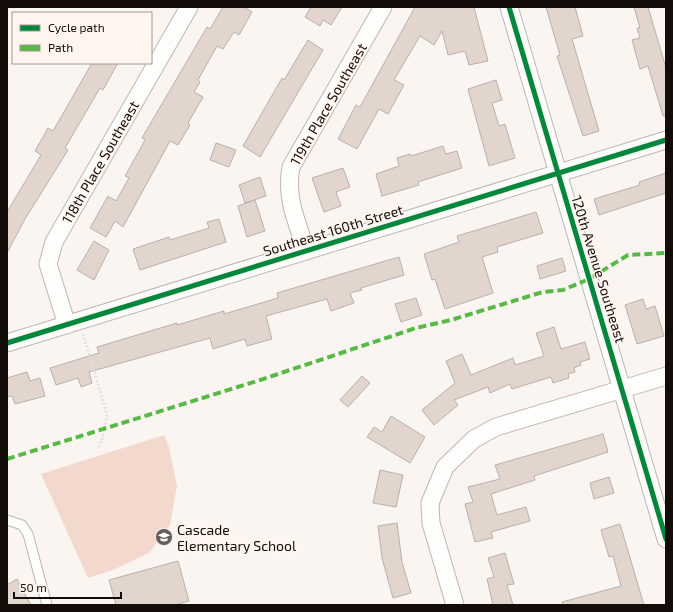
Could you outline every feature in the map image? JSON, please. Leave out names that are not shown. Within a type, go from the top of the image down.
[{"type":"street","name":"118th Place Southeast","points":[[73,323],[48,264],[54,242],[190,7]]},
{"type":"street","name":"119th Place Southeast","points":[[306,250],[290,201],[288,182],[291,167],[383,7]]},
{"type":"street","name":"120th Avenue Southeast","points":[[509,7],[623,388],[666,539]]},
{"type":"street","name":"Southeast 160th Street","points":[[7,343],[666,140]]},
{"type":"street","points":[[455,605],[430,523],[430,502],[445,467],[474,439],[496,427],[666,376]]},
{"type":"lane","points":[[7,520],[22,525],[28,534],[48,605]]},
{"type":"path","points":[[73,323],[107,414],[103,437],[99,447]]},
{"type":"shaded area","points":[[164,435],[169,447],[177,486],[170,525],[149,553],[113,570],[88,578],[41,474]]},
{"type":"building","points":[[223,7],[244,7],[252,12],[239,35],[234,32],[223,49],[217,46],[198,80],[200,82],[194,92],[203,97],[188,123],[190,125],[178,145],[170,141],[123,227],[115,221],[106,237],[90,228],[108,196],[116,201],[129,178],[125,176],[145,140],[142,138],[207,27],[210,29]]},
{"type":"building","points":[[311,7],[342,7],[331,25],[323,20],[320,26],[305,17]]},
{"type":"building","points":[[415,7],[474,7],[488,61],[469,65],[465,51],[448,55],[442,31],[434,45],[420,36],[394,80],[404,85],[388,114],[379,109],[357,149],[338,139],[356,105],[360,107]]},
{"type":"building","points":[[546,7],[575,7],[583,36],[572,39],[599,131],[583,136],[557,56],[560,55]]},
{"type":"building","points":[[634,7],[648,7],[666,68],[666,116],[663,116],[648,66],[640,69],[632,40],[640,38],[637,28],[640,28]]},
{"type":"building","points":[[308,40],[323,50],[260,157],[243,146],[282,78],[284,80]]},
{"type":"building","points":[[91,64],[117,64],[103,90],[100,88],[65,148],[68,150],[25,219],[7,253],[7,212],[41,155],[35,151],[48,128],[53,131]]},
{"type":"building","points":[[496,80],[502,100],[492,103],[499,126],[505,124],[515,158],[489,166],[468,89]]},
{"type":"building","points":[[216,143],[236,150],[229,167],[210,160]]},
{"type":"building","points":[[443,146],[446,154],[457,151],[462,168],[418,182],[419,185],[382,196],[376,174],[399,166],[397,158],[410,154],[411,156]]},
{"type":"building","points":[[343,168],[350,187],[336,192],[341,206],[324,212],[312,178]]},
{"type":"building","points":[[666,173],[666,193],[599,215],[594,199],[640,185],[639,182]]},
{"type":"building","points":[[260,177],[266,196],[245,203],[239,185]]},
{"type":"building","points":[[255,200],[265,231],[247,237],[238,206]]},
{"type":"building","points":[[536,212],[543,233],[497,247],[498,252],[482,257],[493,293],[445,309],[435,279],[432,280],[424,254],[459,242],[457,236]]},
{"type":"building","points":[[219,219],[226,242],[140,270],[133,249],[169,237],[170,240],[209,228],[207,222]]},
{"type":"building","points":[[94,241],[109,250],[94,280],[77,270]]},
{"type":"building","points":[[399,257],[404,275],[361,288],[362,290],[350,293],[354,303],[331,311],[327,299],[266,316],[272,339],[247,346],[245,339],[213,349],[210,338],[89,372],[92,383],[81,387],[78,378],[56,385],[50,368],[99,353],[97,347],[177,323],[177,325],[224,311],[224,314],[278,298],[277,293]]},
{"type":"building","points":[[562,258],[566,271],[540,279],[537,266]]},
{"type":"building","points":[[416,298],[422,315],[401,322],[395,304]]},
{"type":"building","points":[[643,299],[646,309],[655,306],[664,336],[637,344],[625,305]]},
{"type":"building","points":[[554,327],[561,349],[585,342],[590,359],[580,362],[581,365],[574,368],[575,372],[568,374],[569,378],[553,383],[551,377],[512,389],[510,384],[490,393],[488,387],[454,400],[458,405],[434,425],[422,410],[455,383],[446,361],[462,354],[471,375],[513,358],[515,365],[544,356],[536,333]]},
{"type":"building","points":[[27,372],[30,381],[40,378],[45,396],[15,404],[12,396],[7,397],[7,378]]},
{"type":"building","points":[[362,376],[370,383],[348,407],[340,400]]},
{"type":"building","points":[[391,416],[425,437],[410,463],[367,437],[374,427],[382,432]]},
{"type":"building","points":[[603,434],[608,452],[534,476],[535,480],[491,494],[497,515],[526,507],[530,521],[491,532],[493,538],[475,542],[465,504],[473,502],[468,487],[500,479],[495,465]]},
{"type":"building","points":[[380,470],[403,475],[396,507],[373,503]]},
{"type":"building","points":[[609,477],[614,493],[594,499],[590,483]]},
{"type":"building","points":[[397,523],[402,562],[411,593],[393,598],[382,558],[378,526]]},
{"type":"building","points":[[620,524],[644,605],[563,605],[562,602],[621,586],[613,556],[609,557],[601,530]]},
{"type":"building","points":[[505,553],[514,584],[507,585],[513,605],[493,605],[487,579],[494,577],[488,558]]},
{"type":"building","points":[[178,561],[189,601],[175,605],[116,605],[109,580]]},
{"type":"building","points":[[17,579],[31,605],[7,605],[7,585]]},
{"type":"marked path","points":[[7,459],[257,381],[416,328],[451,320],[543,292],[563,290],[589,279],[628,255],[666,253]]},
{"type":"cycle path","points":[[509,7],[666,539]]},
{"type":"cycle path","points":[[7,343],[666,140]]},
{"type":"place","name":"Cascade Elementary School","points":[[164,537]]}]
